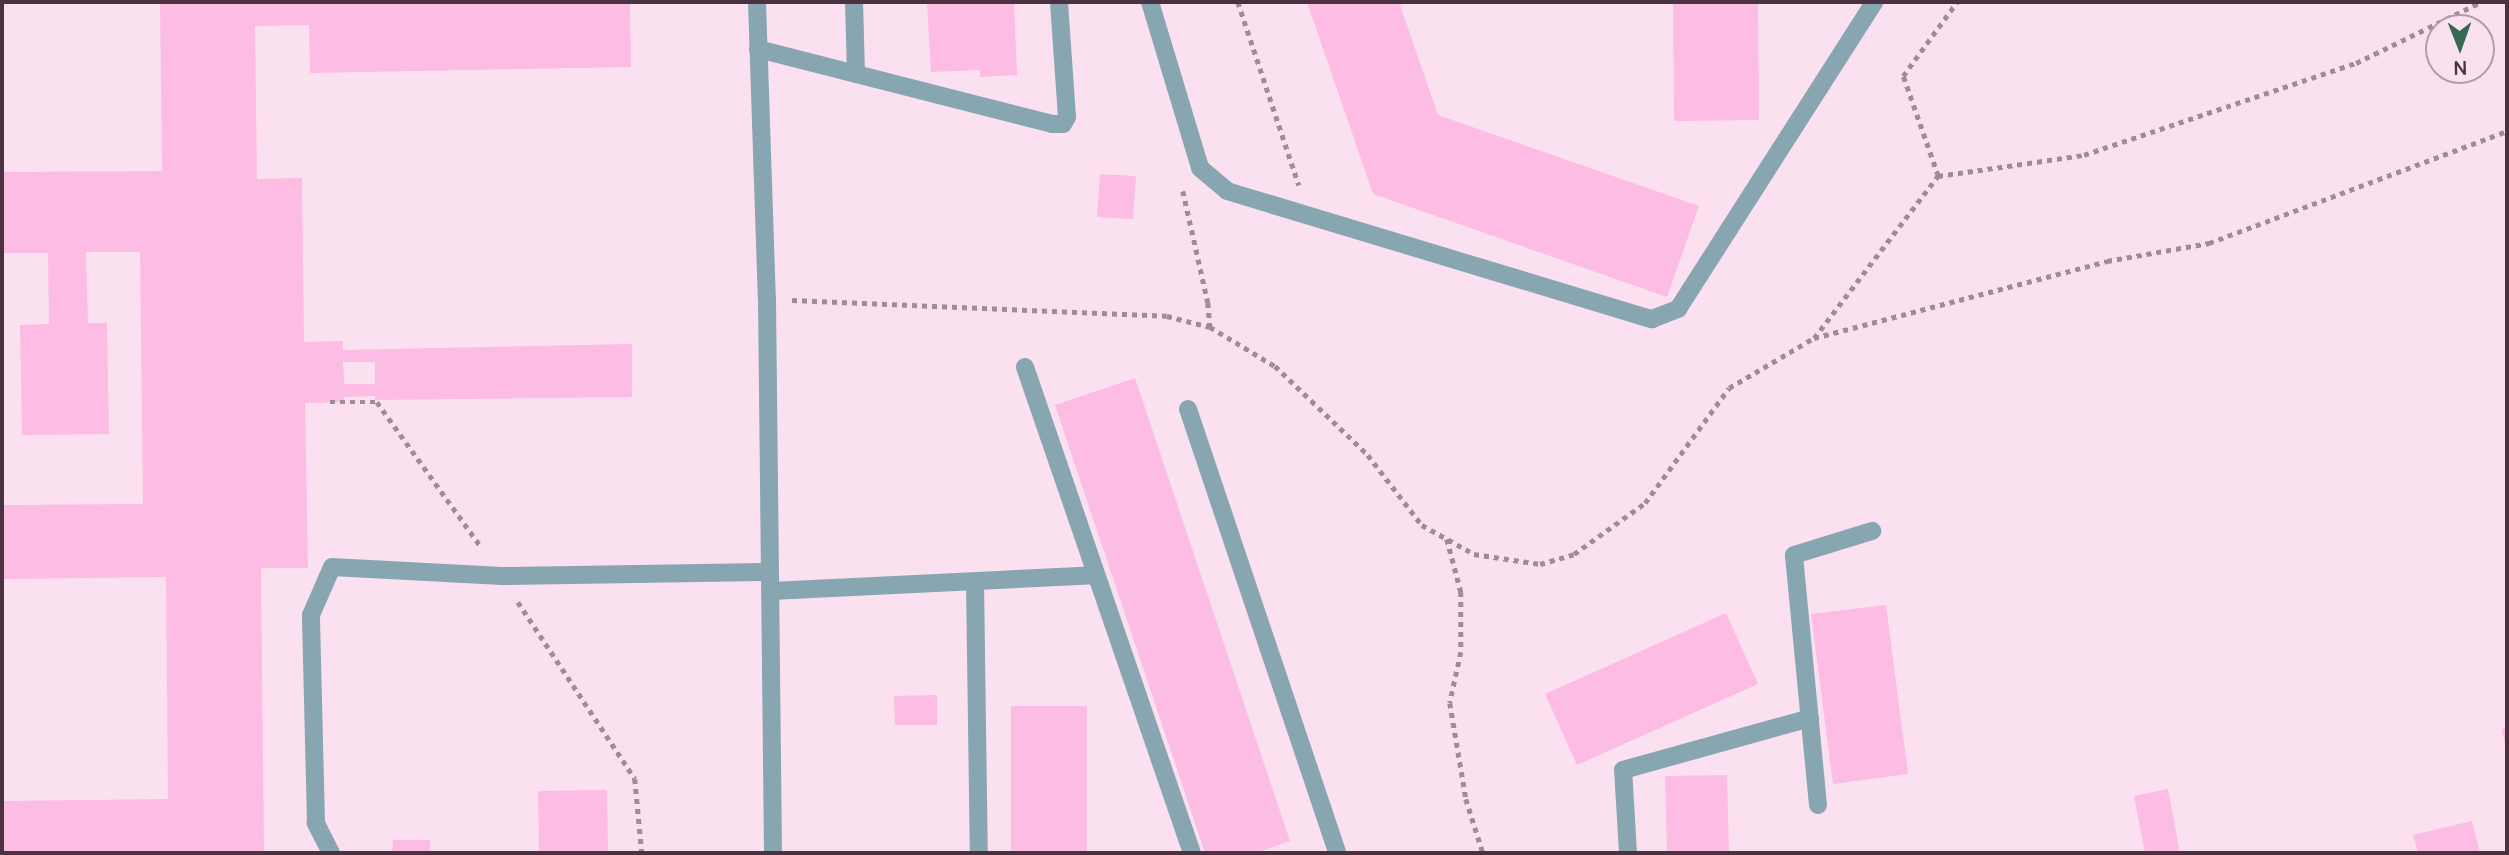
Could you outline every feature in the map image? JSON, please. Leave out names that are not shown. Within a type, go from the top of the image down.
[{"type":"street","points":[[757,2],[767,299],[774,853]]},
{"type":"street","points":[[854,2],[856,74]]},
{"type":"street","points":[[758,49],[1052,124],[1063,124],[1067,117],[1059,2]]},
{"type":"street","points":[[1150,2],[1200,168],[1227,191],[1651,319],[1678,309],[1874,2]]},
{"type":"street","points":[[1025,367],[1094,575],[1192,853]]},
{"type":"street","points":[[1188,409],[1337,853]]},
{"type":"street","points":[[1818,804],[1794,555],[1872,531]]},
{"type":"street","points":[[331,853],[316,823],[312,615],[332,566],[502,576],[770,572]]},
{"type":"street","points":[[771,592],[1094,575]]},
{"type":"street","points":[[975,582],[979,853]]},
{"type":"street","points":[[1628,853],[1623,770],[1810,719]]},
{"type":"path","points":[[1238,2],[1309,216]]},
{"type":"path","points":[[1938,176],[1903,76],[1957,2]]},
{"type":"path","points":[[1814,338],[1938,176],[2084,155],[2356,63],[2482,2]]},
{"type":"path","points":[[767,299],[1167,316],[1210,327],[1275,366],[1368,455],[1422,525],[1474,554],[1539,564],[1574,555],[1645,503],[1729,388],[1814,338],[2107,261],[2209,243],[2507,131]]},
{"type":"path","points":[[1181,183],[1208,303],[1210,327]]},
{"type":"path","points":[[1447,539],[1461,592],[1461,652],[1450,703],[1466,799],[1483,853]]},
{"type":"building","points":[[160,2],[630,2],[631,67],[310,73],[309,25],[255,26],[257,179],[302,178],[304,342],[343,341],[343,350],[632,344],[632,397],[375,400],[375,396],[344,397],[344,402],[305,403],[308,568],[261,568],[264,853],[2,853],[2,801],[168,799],[166,577],[2,579],[2,505],[143,504],[140,252],[86,252],[88,323],[107,323],[109,434],[22,435],[20,325],[49,324],[48,253],[2,253],[2,172],[162,171]],"holes":[[[343,362],[375,362],[375,384],[344,384]]]},
{"type":"building","points":[[927,2],[1014,2],[1017,75],[980,77],[980,70],[931,72]]},
{"type":"building","points":[[1307,2],[1399,2],[1438,115],[1699,206],[1667,297],[1373,194]]},
{"type":"building","points":[[1673,2],[1758,2],[1759,120],[1674,121]]},
{"type":"building","points":[[1100,174],[1136,176],[1133,219],[1097,217]]},
{"type":"building","points":[[1135,378],[1290,841],[1255,853],[1205,853],[1055,405]]},
{"type":"building","points":[[1886,605],[1908,774],[1833,784],[1811,614]]},
{"type":"building","points":[[1726,613],[1758,684],[1577,765],[1545,694]]},
{"type":"building","points":[[937,695],[937,725],[895,725],[894,696]]},
{"type":"building","points":[[1011,706],[1087,706],[1087,853],[1011,853]]},
{"type":"building","points":[[2507,728],[2507,750],[2506,750],[2502,729]]},
{"type":"building","points":[[1727,775],[1729,853],[1667,853],[1665,776]]},
{"type":"building","points":[[2168,789],[2180,853],[2145,853],[2134,796]]},
{"type":"building","points":[[607,790],[608,853],[539,853],[538,791]]},
{"type":"building","points":[[2472,821],[2480,853],[2418,853],[2413,835]]},
{"type":"building","points":[[393,840],[430,840],[430,853],[392,853]]}]
